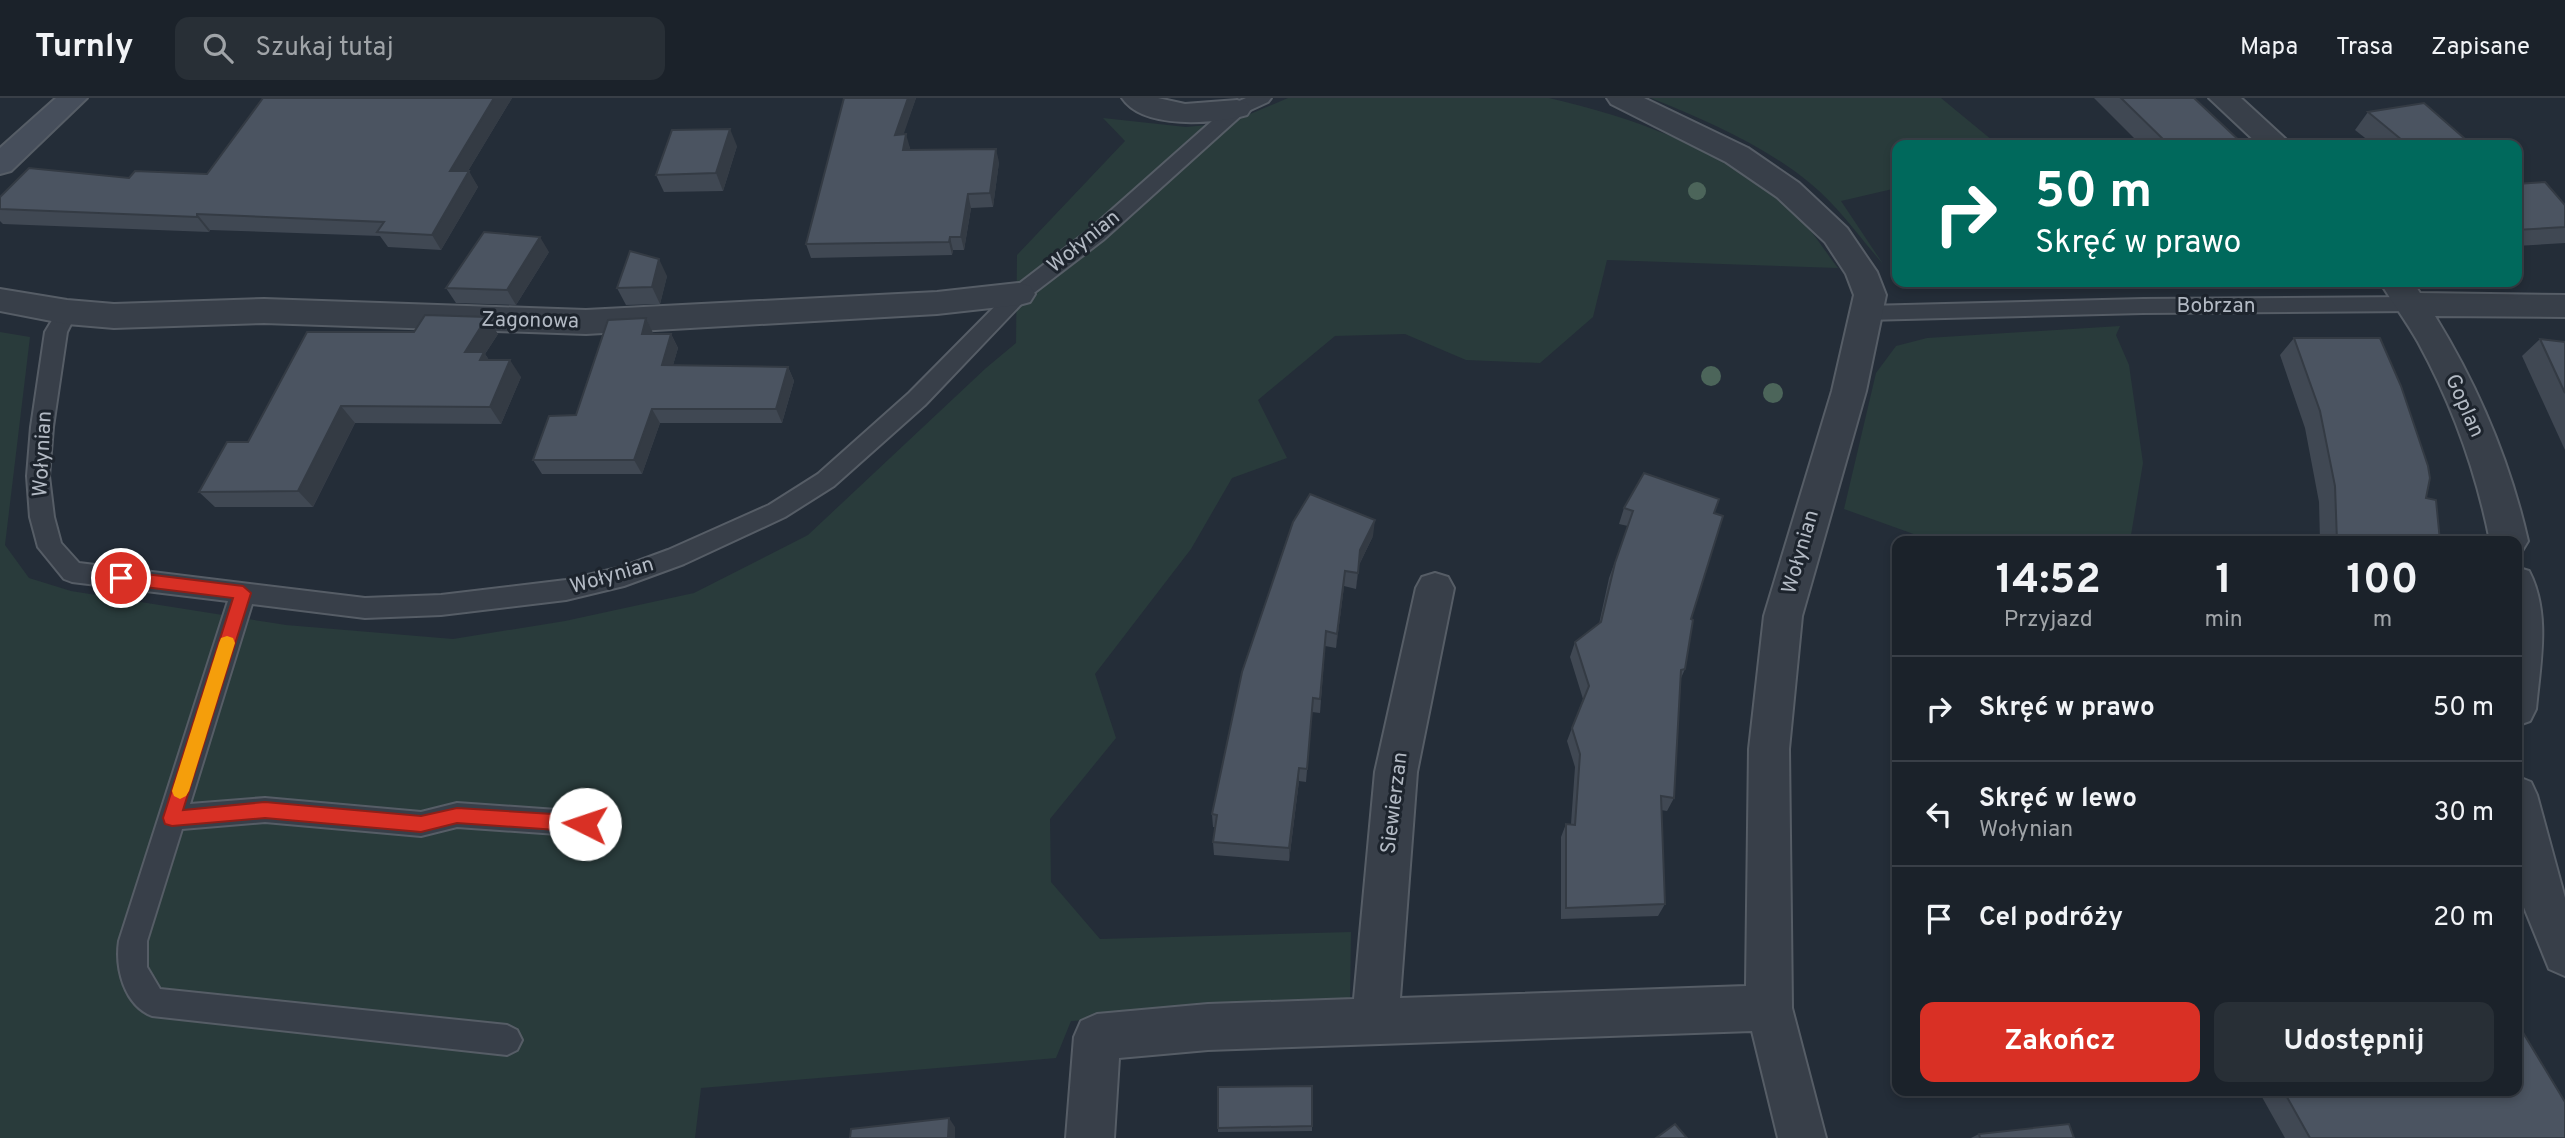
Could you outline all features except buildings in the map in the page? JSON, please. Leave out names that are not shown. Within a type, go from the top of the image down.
[{"type":"main road","points":[[0,164],[73,98]]},
{"type":"street","points":[[1136,98],[1164,113],[1192,114],[1249,103]]},
{"type":"street","name":"Wołynian","points":[[1621,98],[1737,155],[1788,190],[1836,235],[1861,272],[1870,295],[1849,391],[1783,616],[1769,749],[1769,1008],[1802,1138]]},
{"type":"street","points":[[2223,98],[2271,140]]},
{"type":"street","name":"Bobrzan","points":[[2405,293],[2565,306]]},
{"type":"street","name":"Goplan","points":[[2405,293],[2438,348],[2486,454],[2508,536]]},
{"type":"street","name":"Zagonowa","points":[[0,300],[67,312],[114,316],[264,311],[472,320],[621,322],[937,303],[1019,294]]},
{"type":"street","name":"Siewierzan","points":[[1375,1022],[1395,772],[1436,588]]},
{"type":"street","points":[[2522,615],[2522,647]]},
{"type":"street","points":[[2522,819],[2544,905],[2565,954]]},
{"type":"street","points":[[1090,1138],[1097,1037],[1208,1027],[1769,1008]]},
{"type":"lane","name":"Wołynian","points":[[67,312],[56,332],[42,427],[38,476],[42,517],[50,547],[72,572],[365,608],[441,605],[566,590],[624,576],[676,557],[777,512],[826,480],[917,399],[1019,294],[1096,235],[1249,103]]},
{"type":"lane","name":"Bobrzan","points":[[1866,313],[2405,293]]},
{"type":"lane","points":[[243,593],[130,961],[135,979],[152,1002],[508,1040]]},
{"type":"lane","points":[[172,818],[265,810],[421,824],[457,816],[585,824]]},
{"type":"shaded area","points":[[1288,98],[1549,98],[1614,115],[1707,153],[1764,188],[1798,215],[1838,268],[1607,260],[1593,317],[1540,363],[1466,360],[1405,334],[1335,336],[1258,400],[1287,458],[1232,478],[1191,549],[1095,674],[1116,738],[1050,819],[1051,882],[1100,939],[1351,932],[1350,1004],[1071,1021],[1056,1058],[701,1088],[695,1138],[0,1138],[0,332],[30,337],[5,545],[29,578],[71,591],[286,625],[453,639],[565,621],[694,593],[808,535],[1016,343],[1017,255],[1125,141],[1103,118],[1186,127],[1229,123]]},
{"type":"shaded area","points":[[1651,98],[1941,98],[1992,140],[1892,140],[1892,189],[1841,201],[1883,264],[1811,184],[1774,157]]},
{"type":"shaded area","points":[[2120,326],[2116,335],[2129,365],[2143,463],[2131,536],[1919,536],[1844,509],[1876,373],[1896,346],[1927,338]]},
{"type":"slow traffic","points":[[180,791],[227,643]]},
{"type":"route","points":[[121,578],[243,593],[172,818],[265,810],[421,824],[457,816],[585,824]]}]
